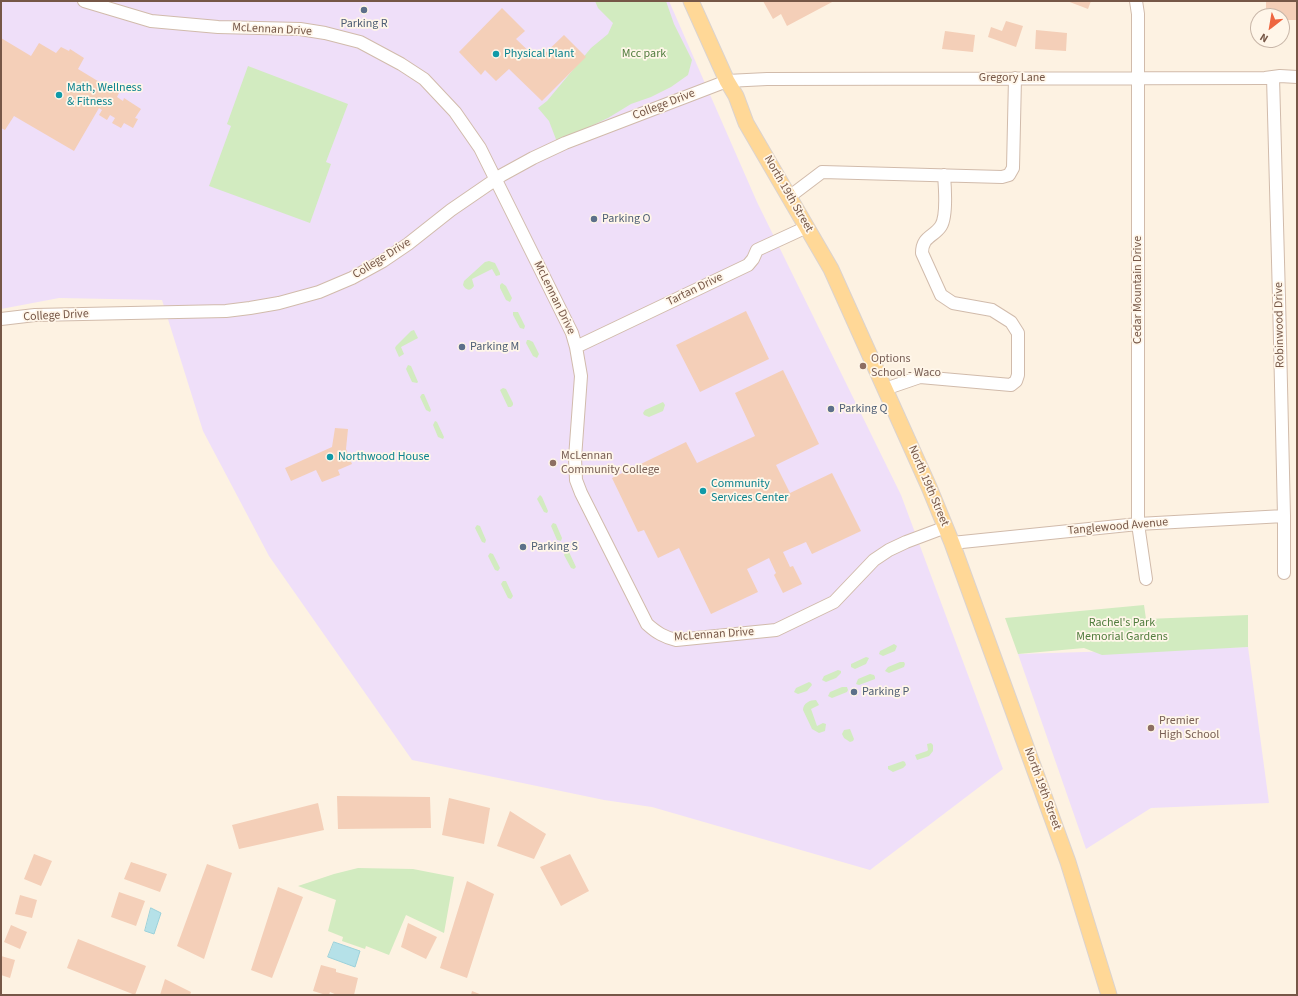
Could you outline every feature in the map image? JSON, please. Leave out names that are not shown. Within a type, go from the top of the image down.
[{"type":"main road","name":"North 19th Street","points":[[691,1],[727,81],[736,96],[746,124],[831,269],[946,527],[1068,862],[1109,995]]},
{"type":"street","name":"McLennan Drive","points":[[84,1],[151,21],[218,27],[300,29],[325,33],[360,42],[401,64],[424,79],[455,112],[480,148],[572,333],[581,376],[575,445],[576,480],[581,493],[647,624],[664,637],[676,640],[776,630],[834,602],[874,560],[889,550],[946,527]]},
{"type":"street","name":"Cedar Mountain Drive","points":[[1136,1],[1138,14],[1138,524],[1146,579]]},
{"type":"street","name":"Robinwood Drive","points":[[1273,77],[1284,516],[1284,573]]},
{"type":"street","name":"Gregory Lane","points":[[727,81],[767,79],[1297,77]]},
{"type":"street","points":[[789,197],[822,172],[1002,177],[1009,175],[1013,168],[1015,78]]},
{"type":"street","name":"College Drive","points":[[1,319],[35,316],[250,308],[279,303],[319,292],[352,278],[383,261],[495,179],[533,158],[566,143],[727,81]]},
{"type":"street","points":[[885,388],[920,377],[1011,385],[1016,381],[1018,375],[1018,333],[1010,322],[992,310],[953,303],[941,295],[922,253],[922,246],[925,241],[942,225],[945,210],[944,175]]},
{"type":"street","name":"Tartan Drive","points":[[576,347],[748,265],[758,250],[807,227]]},
{"type":"street","points":[[1,314],[23,317]]},
{"type":"street","name":"Tanglewood Avenue","points":[[952,543],[1138,524],[1284,516]]},
{"type":"shaded area","name":"McLennan Community College","points":[[1,1],[669,1],[757,202],[901,495],[1003,769],[870,870],[652,807],[604,800],[412,760],[269,556],[203,431],[162,300],[59,298],[1,309]]},
{"type":"shaded area","name":"Premier High School","points":[[1248,647],[1269,803],[1151,808],[1086,849],[1018,654]]},
{"type":"green space","name":"Mcc park","points":[[595,1],[666,1],[674,24],[692,60],[688,75],[671,87],[651,97],[631,104],[608,118],[557,142],[549,121],[538,108],[547,101],[591,48],[608,34],[613,23],[598,8]]},
{"type":"green space","points":[[248,66],[348,104],[326,162],[331,164],[310,223],[209,186],[231,126],[227,124]]},
{"type":"green space","points":[[489,261],[495,263],[500,275],[496,276],[492,269],[472,279],[474,286],[468,290],[463,285],[464,281],[485,262]]},
{"type":"green space","points":[[502,283],[506,286],[512,298],[510,302],[506,300],[500,288]]},
{"type":"green space","points":[[513,312],[518,312],[525,326],[524,329],[520,328],[513,315]]},
{"type":"green space","points":[[414,330],[418,338],[401,347],[404,354],[399,357],[395,348],[396,346],[411,331]]},
{"type":"green space","points":[[527,340],[533,342],[539,354],[537,358],[533,356],[526,343]]},
{"type":"green space","points":[[408,365],[411,366],[418,382],[417,383],[412,382],[406,369]]},
{"type":"green space","points":[[503,388],[506,389],[513,403],[511,407],[508,407],[500,390]]},
{"type":"green space","points":[[424,394],[431,410],[430,412],[426,410],[420,397]]},
{"type":"green space","points":[[663,402],[665,405],[663,411],[649,417],[644,415],[643,413],[645,410]]},
{"type":"green space","points":[[435,421],[437,422],[444,437],[443,439],[438,437],[433,425]]},
{"type":"green space","points":[[540,495],[548,511],[547,513],[544,512],[537,499]]},
{"type":"green space","points":[[553,523],[556,524],[562,538],[561,541],[557,540],[551,526]]},
{"type":"green space","points":[[477,525],[480,526],[486,540],[485,543],[482,542],[475,528]]},
{"type":"green space","points":[[566,551],[569,552],[576,567],[574,569],[571,568],[564,555]]},
{"type":"green space","points":[[490,553],[493,554],[500,568],[498,571],[495,570],[488,556]]},
{"type":"green space","points":[[503,581],[506,581],[513,596],[511,599],[508,598],[501,584]]},
{"type":"green space","name":"Rachel's Park Memorial Gardens","points":[[1144,605],[1146,619],[1248,615],[1248,647],[1102,655],[1084,648],[1018,654],[1005,618]]},
{"type":"green space","points":[[894,644],[897,646],[895,651],[883,656],[879,654],[880,651]]},
{"type":"green space","points":[[866,657],[869,658],[866,664],[855,669],[851,667],[851,664]]},
{"type":"green space","points":[[904,662],[904,667],[889,673],[885,671],[888,667]]},
{"type":"green space","points":[[838,670],[841,671],[841,673],[836,678],[826,682],[822,680],[824,676]]},
{"type":"green space","points":[[870,674],[874,675],[875,679],[859,685],[856,684],[858,679]]},
{"type":"green space","points":[[809,682],[812,685],[807,691],[798,694],[794,692],[796,688]]},
{"type":"green space","points":[[842,687],[847,687],[847,692],[832,698],[828,696],[830,692]]},
{"type":"green space","points":[[816,700],[819,705],[811,709],[817,726],[823,723],[826,724],[825,731],[819,733],[812,729],[803,710],[804,705],[807,702]]},
{"type":"green space","points":[[850,729],[854,739],[850,742],[844,738],[842,734],[844,730]]},
{"type":"green space","points":[[931,743],[933,745],[933,751],[929,756],[917,760],[915,755],[927,751],[927,744]]},
{"type":"green space","points":[[903,761],[906,765],[903,768],[893,772],[888,769],[888,766]]},
{"type":"green space","points":[[358,868],[413,869],[454,877],[444,933],[406,915],[389,955],[366,946],[365,949],[342,941],[343,937],[328,931],[336,900],[298,886]]},
{"type":"water","points":[[151,908],[161,913],[154,934],[145,931]]},
{"type":"water","points":[[334,942],[360,951],[355,967],[328,957]]},
{"type":"building","points":[[763,1],[834,1],[787,26],[781,14],[773,19]]},
{"type":"building","points":[[1067,1],[1091,1],[1088,9]]},
{"type":"building","points":[[1266,1],[1297,1],[1297,20],[1290,20],[1290,8],[1266,8]]},
{"type":"building","name":"Physical Plant","points":[[502,8],[525,31],[516,39],[538,60],[564,35],[586,57],[542,101],[509,69],[496,81],[485,70],[481,75],[459,52]]},
{"type":"building","points":[[1006,21],[1023,26],[1016,47],[988,37],[991,27],[1002,31]]},
{"type":"building","points":[[1036,30],[1067,33],[1066,51],[1035,49]]},
{"type":"building","points":[[945,31],[975,35],[973,52],[942,49]]},
{"type":"building","name":"Math, Wellness & Fitness","points":[[1,38],[31,56],[39,43],[56,53],[61,47],[69,51],[70,49],[84,58],[78,69],[106,86],[105,90],[108,92],[110,88],[119,93],[117,97],[123,101],[124,98],[141,109],[135,118],[138,119],[133,128],[124,123],[121,128],[112,123],[115,118],[110,115],[107,120],[99,115],[102,110],[99,108],[74,151],[14,116],[5,130],[1,128]]},
{"type":"building","points":[[746,311],[769,359],[700,392],[676,345]]},
{"type":"building","name":"Community Services Center","points":[[783,370],[819,444],[776,465],[790,493],[832,473],[861,531],[812,554],[806,542],[783,552],[790,567],[793,566],[802,584],[783,593],[774,575],[776,573],[769,558],[747,569],[758,592],[711,614],[679,548],[658,558],[644,530],[638,532],[612,478],[686,442],[697,463],[755,436],[735,393]]},
{"type":"building","name":"Northwood House","points":[[335,428],[348,429],[346,449],[352,464],[338,470],[340,475],[322,482],[316,470],[291,481],[285,468],[332,447]]},
{"type":"building","points":[[337,796],[430,797],[431,828],[338,829]]},
{"type":"building","points":[[449,798],[490,808],[484,844],[442,835]]},
{"type":"building","points":[[318,803],[324,830],[239,849],[232,825]]},
{"type":"building","points":[[510,811],[546,834],[534,859],[497,846]]},
{"type":"building","points":[[34,854],[52,861],[41,886],[24,879]]},
{"type":"building","points":[[570,854],[589,891],[561,906],[540,867]]},
{"type":"building","points":[[131,862],[167,874],[160,892],[124,879]]},
{"type":"building","points":[[207,864],[232,873],[204,959],[177,946]]},
{"type":"building","points":[[467,881],[494,894],[467,978],[440,968]]},
{"type":"building","points":[[278,887],[303,897],[272,978],[251,970]]},
{"type":"building","points":[[119,892],[145,901],[136,926],[111,917]]},
{"type":"building","points":[[20,895],[37,900],[32,918],[15,914]]},
{"type":"building","points":[[408,923],[437,937],[426,959],[401,947]]},
{"type":"building","points":[[11,925],[27,932],[20,949],[4,942]]},
{"type":"building","points":[[78,939],[146,966],[135,995],[67,968]]},
{"type":"building","points":[[1,956],[15,960],[10,978],[1,975]]},
{"type":"building","points":[[321,965],[336,969],[336,972],[358,978],[354,995],[337,995],[330,992],[329,995],[326,995],[313,991]]},
{"type":"building","points":[[165,979],[191,992],[190,995],[160,995]]},
{"type":"building","points":[[472,991],[482,995],[471,995]]},
{"type":"place","name":"Parking R","points":[[364,10]]},
{"type":"place","name":"Physical Plant","points":[[496,54]]},
{"type":"place","name":"Math, Wellness & Fitness","points":[[59,95]]},
{"type":"place","name":"Parking O","points":[[594,219]]},
{"type":"place","name":"Parking M","points":[[462,347]]},
{"type":"place","name":"Options School - Waco","points":[[863,366]]},
{"type":"place","name":"Parking Q","points":[[831,409]]},
{"type":"place","name":"Northwood House","points":[[330,457]]},
{"type":"place","name":"McLennan Community College","points":[[553,463]]},
{"type":"place","name":"Community Services Center","points":[[703,491]]},
{"type":"place","name":"Parking S","points":[[523,547]]},
{"type":"place","name":"Parking P","points":[[854,692]]},
{"type":"place","name":"Premier High School","points":[[1151,728]]}]
